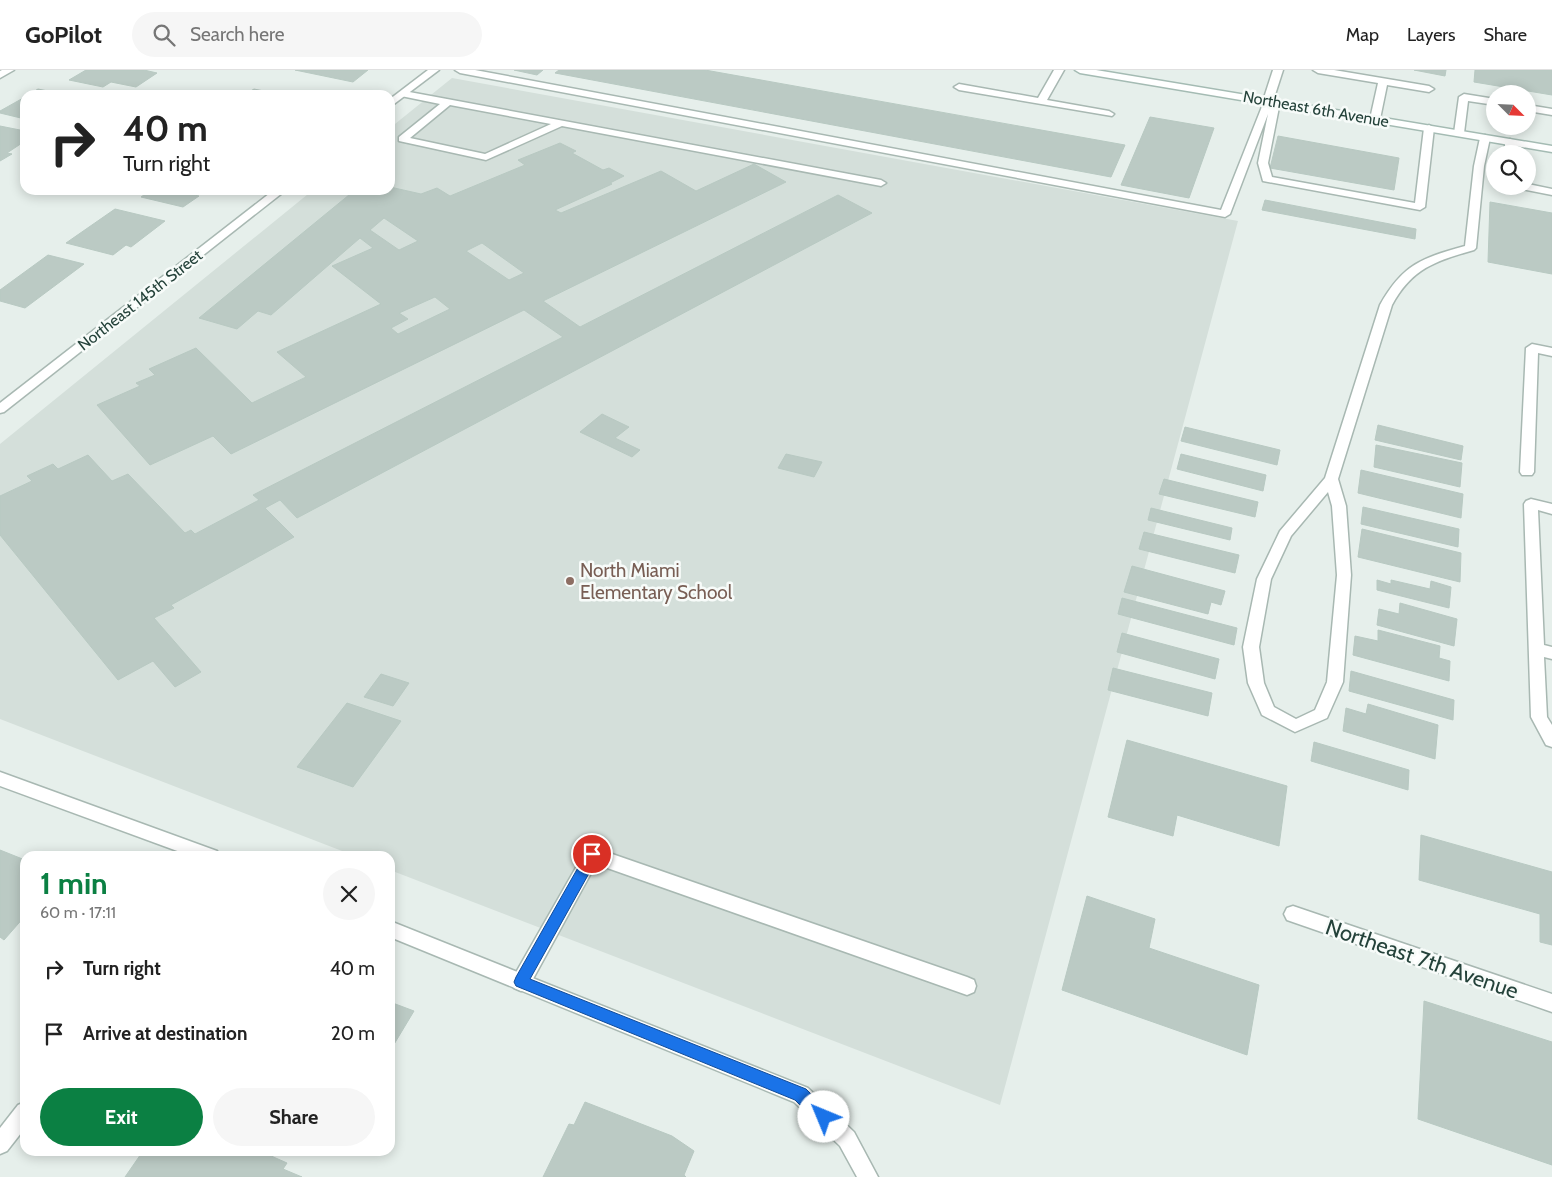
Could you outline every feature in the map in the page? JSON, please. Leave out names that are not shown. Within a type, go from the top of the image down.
[{"type":"street","points":[[0,75],[9,70]]},
{"type":"street","points":[[395,100],[434,70]]},
{"type":"street","points":[[460,70],[1225,214],[1272,102]]},
{"type":"street","points":[[1041,102],[1059,70]]},
{"type":"street","name":"Northeast 6th Avenue","points":[[1080,70],[1552,149]]},
{"type":"street","points":[[1278,70],[1263,163],[1267,178],[1420,207],[1429,128]]},
{"type":"street","points":[[1318,70],[1429,89]]},
{"type":"street","points":[[1374,119],[1383,81]]},
{"type":"street","points":[[959,87],[1109,114]]},
{"type":"street","points":[[404,94],[880,182]]},
{"type":"street","points":[[1459,133],[1464,97],[1486,101]]},
{"type":"street","points":[[448,102],[402,139],[486,157],[562,123]]},
{"type":"street","points":[[1536,109],[1552,112]]},
{"type":"street","points":[[1331,479],[1339,506],[1344,575],[1335,682],[1321,714],[1295,726],[1268,710],[1256,683],[1251,647],[1264,579],[1285,534],[1331,479],[1386,305],[1395,286],[1408,273],[1431,259],[1470,248],[1478,166],[1485,138]]},
{"type":"street","points":[[1536,189],[1552,192]]},
{"type":"street","name":"Northeast 145th Street","points":[[0,410],[274,195]]},
{"type":"street","points":[[1527,472],[1532,348],[1552,352]]},
{"type":"street","points":[[1552,509],[1531,504],[1544,651],[1539,717],[1552,740]]},
{"type":"street","points":[[0,779],[196,851]]},
{"type":"street","points":[[521,982],[592,854],[968,986]]},
{"type":"street","name":"Northeast 7th Avenue","points":[[1293,914],[1552,1003]]},
{"type":"street","points":[[395,930],[801,1095],[846,1140],[868,1177]]},
{"type":"street","points":[[0,1144],[20,1118]]},
{"type":"shaded area","name":"North Miami Elementary School","points":[[452,78],[1238,221],[1000,1105],[395,872],[395,851],[342,851],[0,719],[0,444],[307,195],[395,195],[395,124]]},
{"type":"building","points":[[86,70],[144,70],[157,73],[136,87],[111,82],[103,87],[69,80]]},
{"type":"building","points":[[295,70],[368,70],[353,82]]},
{"type":"building","points":[[514,70],[543,70],[537,75]]},
{"type":"building","points":[[559,70],[705,70],[1125,145],[1111,177],[555,73]]},
{"type":"building","points":[[1414,70],[1446,70],[1445,76]]},
{"type":"building","points":[[1475,70],[1552,70],[1552,95],[1536,92],[1536,85],[1492,85],[1474,82]]},
{"type":"building","points":[[20,100],[20,118],[0,113],[0,111]]},
{"type":"building","points":[[1150,117],[1214,128],[1189,198],[1121,185]]},
{"type":"building","points":[[0,126],[20,130],[20,144],[7,153],[12,154],[0,161]]},
{"type":"building","points":[[1278,136],[1399,158],[1394,190],[1270,168]]},
{"type":"building","points":[[560,143],[576,151],[572,153],[603,170],[609,168],[624,176],[610,183],[612,184],[555,210],[561,213],[661,171],[696,191],[754,164],[786,182],[543,301],[580,327],[838,195],[872,213],[297,518],[280,500],[265,508],[294,537],[171,605],[174,608],[154,618],[201,672],[175,687],[153,661],[118,680],[0,535],[0,496],[32,481],[27,476],[53,464],[58,469],[88,455],[112,481],[128,474],[185,533],[191,530],[195,534],[259,500],[253,495],[563,337],[524,310],[231,454],[213,436],[150,465],[97,405],[140,386],[136,383],[155,375],[149,369],[196,348],[252,403],[306,377],[277,352],[381,304],[332,266],[373,248],[360,238],[271,315],[258,311],[237,329],[199,318],[349,195],[395,195],[395,188],[421,194],[437,188],[450,196],[525,165],[518,160]],"holes":[[[384,218],[418,241],[399,250],[370,230]],[[482,243],[524,273],[509,280],[466,251]],[[435,297],[450,309],[398,334],[391,328],[408,319],[399,313]]]},
{"type":"building","points":[[144,195],[199,196],[183,207],[141,197]]},
{"type":"building","points":[[1265,200],[1416,229],[1415,239],[1262,210]]},
{"type":"building","points":[[1490,202],[1552,213],[1552,274],[1488,262]]},
{"type":"building","points":[[115,209],[165,221],[131,247],[126,245],[113,255],[66,243]]},
{"type":"building","points":[[48,255],[84,264],[25,308],[0,301],[0,290]]},
{"type":"building","points":[[602,414],[629,427],[615,438],[640,450],[632,457],[580,432]]},
{"type":"building","points":[[1378,425],[1463,446],[1461,460],[1375,440]]},
{"type":"building","points":[[1185,427],[1280,450],[1277,465],[1181,441]]},
{"type":"building","points":[[1376,445],[1462,463],[1460,487],[1374,467]]},
{"type":"building","points":[[786,454],[822,462],[814,477],[778,468]]},
{"type":"building","points":[[1181,454],[1266,475],[1263,491],[1177,469]]},
{"type":"building","points":[[1361,470],[1463,494],[1461,518],[1358,493]]},
{"type":"building","points":[[1164,479],[1258,502],[1255,517],[1159,494]]},
{"type":"building","points":[[1363,507],[1459,529],[1458,547],[1361,524]]},
{"type":"building","points":[[1151,508],[1232,528],[1230,540],[1148,520]]},
{"type":"building","points":[[1362,529],[1461,553],[1460,582],[1358,557]]},
{"type":"building","points":[[1144,532],[1239,555],[1235,573],[1139,549]]},
{"type":"building","points":[[1132,566],[1225,591],[1221,605],[1211,602],[1208,614],[1124,592]]},
{"type":"building","points":[[1377,580],[1391,584],[1391,580],[1430,589],[1431,581],[1451,587],[1449,608],[1377,590]]},
{"type":"building","points":[[1122,598],[1237,628],[1234,645],[1118,614]]},
{"type":"building","points":[[1400,603],[1457,619],[1454,646],[1377,625],[1379,609],[1399,614]]},
{"type":"building","points":[[1378,630],[1440,646],[1439,658],[1450,661],[1449,681],[1353,655],[1355,636],[1378,641]]},
{"type":"building","points":[[1122,633],[1219,659],[1215,679],[1117,652]]},
{"type":"building","points":[[1113,668],[1212,693],[1208,716],[1108,690]]},
{"type":"building","points":[[1351,671],[1454,700],[1453,720],[1349,691]]},
{"type":"building","points":[[381,674],[409,683],[393,706],[364,697]]},
{"type":"building","points":[[347,703],[401,721],[353,787],[297,767]]},
{"type":"building","points":[[1368,704],[1438,725],[1435,759],[1343,731],[1346,708],[1366,714]]},
{"type":"building","points":[[1127,740],[1287,786],[1279,846],[1177,815],[1173,836],[1108,817]]},
{"type":"building","points":[[1314,742],[1409,770],[1408,790],[1311,761]]},
{"type":"building","points":[[1421,835],[1552,872],[1552,945],[1540,942],[1540,914],[1419,880]]},
{"type":"building","points":[[0,850],[20,858],[20,922],[4,940],[0,937]]},
{"type":"building","points":[[1087,896],[1155,919],[1149,948],[1259,985],[1247,1055],[1062,990]]},
{"type":"building","points":[[1424,1001],[1552,1042],[1552,1165],[1418,1119]]},
{"type":"building","points":[[395,1004],[414,1011],[395,1043]]},
{"type":"building","points":[[585,1102],[672,1136],[694,1151],[684,1175],[686,1177],[543,1177],[569,1124],[574,1125]]},
{"type":"building","points":[[140,1156],[271,1156],[287,1163],[283,1169],[302,1177],[125,1177]]},
{"type":"place","name":"North Miami Elementary School","points":[[570,581]]},
{"type":"route","points":[[592,854],[521,982],[801,1095],[824,1117]]}]
